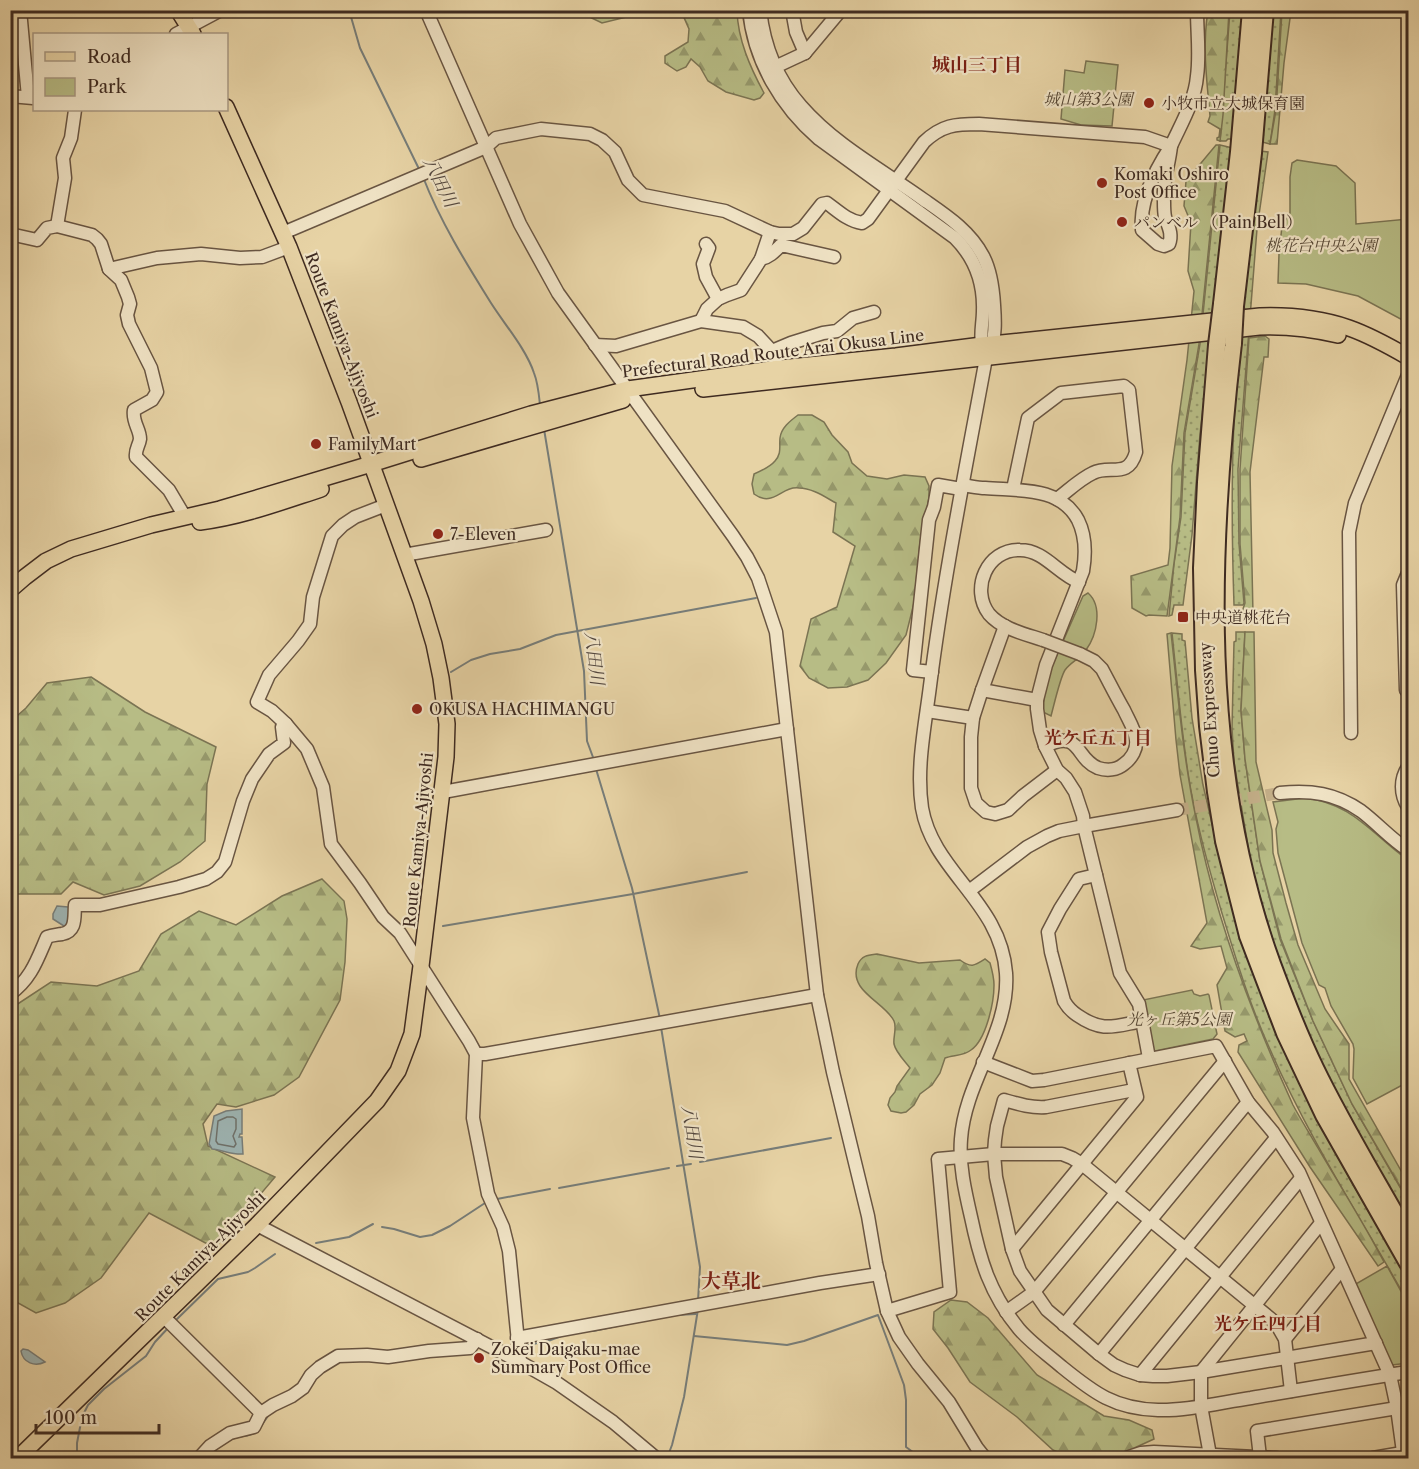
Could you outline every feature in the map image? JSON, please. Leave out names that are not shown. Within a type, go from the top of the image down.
[{"type":"highway","name":"Chuo Expressway","points":[[1251,10],[1229,305],[1206,482],[1202,568],[1204,670],[1216,792],[1224,841],[1248,936],[1285,1033],[1324,1115],[1408,1263]]},
{"type":"highway","name":"Chuo Expressway","points":[[1229,305],[1253,153],[1265,10]]},
{"type":"highway","name":"Chuo Expressway","points":[[1225,344],[1216,569],[1217,669],[1228,788],[1237,837],[1272,963],[1302,1038],[1335,1108],[1408,1237]]},
{"type":"main road","points":[[178,10],[186,32]]},
{"type":"main road","name":"Route Kamiya-Ajiyoshi","points":[[18,1458],[257,1225],[377,1101],[398,1071],[412,1034],[446,757],[447,724],[434,644],[421,601],[345,391],[286,240],[228,111]]},
{"type":"main road","name":"Prefectural Road Route Arai Okusa Line","points":[[987,349],[1281,315],[1349,328],[1408,357]]},
{"type":"main road","name":"Prefectural Road Route Arai Okusa Line","points":[[10,590],[46,561],[71,549],[151,525],[373,468],[631,393],[896,356],[1280,326],[1345,337],[1384,354],[1408,368]]},
{"type":"main road","name":"Prefectural Road Route Arai Okusa Line","points":[[151,525],[221,520],[373,468]]},
{"type":"street","points":[[10,96],[31,98],[20,10]]},
{"type":"street","points":[[186,32],[221,10]]},
{"type":"street","points":[[426,10],[520,224],[558,293],[733,536],[758,578],[776,632],[818,995],[887,1311],[899,1337],[949,1402],[985,1458]]},
{"type":"street","points":[[749,10],[761,60],[767,75],[783,101],[801,123],[819,139],[892,185]]},
{"type":"street","points":[[760,10],[764,37],[775,67],[790,93],[817,123],[963,246],[975,264],[982,288],[987,349],[937,629],[920,781],[922,810],[929,834],[944,859],[998,934],[1006,968],[1003,1009],[966,1110],[962,1128],[961,1157],[965,1192],[983,1267],[996,1297],[1031,1341],[1086,1386],[1111,1401],[1131,1407],[1162,1410],[1201,1406],[1408,1372]]},
{"type":"street","points":[[792,10],[796,32],[805,53]]},
{"type":"street","points":[[775,67],[805,53],[841,10]]},
{"type":"street","points":[[1171,146],[1170,161],[1164,180],[1163,201],[1165,217],[1172,238],[1169,244],[1164,246],[1158,244],[1142,230],[1141,215],[1144,199],[1194,94],[1197,77],[1197,10]]},
{"type":"street","points":[[57,226],[65,178],[63,158],[71,138],[75,111]]},
{"type":"street","points":[[109,269],[157,258],[201,254],[240,258],[262,257],[286,240],[486,147],[496,138],[541,129],[590,134],[602,140],[615,152],[628,180],[643,195],[725,211],[770,232],[788,235],[803,228],[822,204],[827,203],[842,215],[862,223],[868,219],[924,142],[934,132],[957,124],[1145,137],[1171,146]]},
{"type":"street","points":[[10,234],[37,240],[47,228],[57,226],[92,235],[101,244],[109,269],[121,280],[128,297],[129,324],[151,368],[157,392],[152,400],[134,410],[133,418],[140,435],[135,451],[136,458],[169,490],[185,517]]},
{"type":"street","points":[[701,321],[707,309],[718,299],[741,290],[761,259],[770,232]]},
{"type":"street","points":[[706,244],[709,248],[703,264],[706,277],[718,299]]},
{"type":"street","points":[[761,259],[772,255],[781,245],[834,257]]},
{"type":"street","points":[[772,351],[823,333],[837,331],[854,318],[874,312]]},
{"type":"street","points":[[595,345],[616,346],[701,321],[742,327],[758,336],[772,351],[777,374]]},
{"type":"street","points":[[1351,734],[1349,532],[1355,503],[1408,375]]},
{"type":"street","points":[[1013,489],[1028,418],[1061,393],[1124,386],[1129,390],[1136,453],[1133,461],[1125,469],[1094,472],[1058,499]]},
{"type":"street","points":[[932,672],[913,670],[929,520],[938,485],[1030,490],[1058,499],[1073,512],[1079,523],[1083,533],[1085,556],[1079,582],[1046,664],[1037,700],[1038,721],[1045,746],[1057,770],[1066,778],[1075,792],[1083,816],[1120,973],[1139,1004],[1149,1058]]},
{"type":"street","points":[[386,506],[355,517],[332,536],[313,597],[310,624],[268,675],[257,702],[272,711],[286,724],[307,749],[323,787],[331,844],[383,917],[400,933],[476,1054],[472,1118],[488,1194],[503,1227],[509,1251],[520,1362]]},
{"type":"street","points":[[404,555],[546,530]]},
{"type":"street","points":[[1045,746],[1062,740],[1070,742],[1095,767],[1117,769],[1133,753],[1136,746],[1134,731],[1102,669],[1094,661],[1080,654],[1005,626],[989,613],[981,596],[981,585],[989,564],[1003,553],[1020,549],[1038,554],[1063,574],[1079,582]]},
{"type":"street","points":[[1408,573],[1403,585],[1406,597],[1406,690],[1408,690]]},
{"type":"street","points":[[1005,626],[973,718],[971,788],[976,803],[986,812],[994,814],[1008,810],[1057,770]]},
{"type":"street","points":[[982,690],[1037,700]]},
{"type":"street","points":[[927,711],[973,718]]},
{"type":"street","points":[[10,993],[21,986],[29,976],[47,937],[65,934],[72,929],[75,905],[100,905],[179,887],[207,879],[217,872],[225,862],[252,779],[268,754],[284,743],[282,727],[286,724]]},
{"type":"street","points":[[443,792],[787,729]]},
{"type":"street","points":[[1408,767],[1402,779],[1402,795],[1408,807]]},
{"type":"street","points":[[1280,793],[1312,792],[1344,801],[1361,811],[1408,850]]},
{"type":"street","points":[[969,891],[1037,840],[1059,831],[1177,810]]},
{"type":"street","points":[[1096,875],[1079,879],[1048,932],[1064,1001],[1068,1008],[1095,1026],[1105,1027],[1142,1021]]},
{"type":"street","points":[[476,1054],[818,995]]},
{"type":"street","points":[[983,1062],[1032,1081],[1216,1046],[1248,1102],[1273,1132],[1299,1172],[1390,1375],[1406,1452],[1373,1458]]},
{"type":"street","points":[[1006,1312],[1034,1292],[1225,1061]]},
{"type":"street","points":[[1012,1249],[1137,1097],[1129,1063]]},
{"type":"street","points":[[1134,1090],[1046,1107],[1023,1106],[1004,1100],[997,1126],[994,1155],[996,1177],[1012,1249],[1020,1271],[1047,1310],[1113,1365],[1140,1375],[1153,1377],[1201,1372],[1376,1343]]},
{"type":"street","points":[[1064,1325],[1248,1102]]},
{"type":"street","points":[[1099,1354],[1276,1138]]},
{"type":"street","points":[[887,1311],[950,1292],[938,1159],[1062,1154],[1082,1164],[1271,1319],[1285,1339],[1291,1391]]},
{"type":"street","points":[[1140,1375],[1301,1178]]},
{"type":"street","points":[[1210,1455],[1201,1406],[1201,1372],[1322,1223]]},
{"type":"street","points":[[257,1225],[557,1383],[613,1422],[656,1458]]},
{"type":"street","points":[[1285,1339],[1342,1269]]},
{"type":"street","points":[[517,1338],[879,1274]]},
{"type":"street","points":[[164,1317],[261,1413]]},
{"type":"street","points":[[199,1458],[210,1446],[230,1433],[254,1427],[261,1413],[303,1388],[320,1366],[338,1356],[367,1354],[388,1357],[470,1348],[477,1339]]},
{"type":"street","points":[[1260,1457],[1257,1431],[1397,1408]]},
{"type":"street","points":[[1126,1458],[1154,1452],[1277,1458]]},
{"type":"green space","points":[[577,11],[651,11],[602,23]]},
{"type":"green space","points":[[681,11],[737,11],[746,53],[764,93],[760,98],[754,100],[726,92],[708,81],[700,67],[691,59],[686,67],[677,71],[665,63],[665,56],[688,42],[689,29]]},
{"type":"green space","points":[[1208,11],[1229,11],[1220,141],[1217,138],[1220,129],[1208,122],[1210,116],[1205,50]]},
{"type":"green space","points":[[1230,11],[1243,11],[1234,139],[1220,141]]},
{"type":"green space","points":[[1272,11],[1281,11],[1275,110],[1270,144],[1262,142]]},
{"type":"green space","points":[[1282,11],[1291,11],[1277,144],[1270,144],[1276,110]]},
{"type":"green space","name":"城山第3公園","points":[[1086,61],[1118,65],[1112,126],[1081,125],[1061,119],[1065,70],[1084,73]]},
{"type":"green space","points":[[1216,145],[1219,145],[1199,344],[1184,433],[1180,517],[1167,616],[1146,616],[1132,608],[1131,576],[1168,565],[1172,466],[1194,291],[1188,271],[1191,223],[1184,206],[1186,181]]},
{"type":"green space","points":[[1220,145],[1233,148],[1200,434],[1192,535],[1183,605],[1174,605],[1172,615],[1169,616],[1181,517],[1185,433],[1200,344]]},
{"type":"green space","points":[[1260,151],[1268,152],[1257,229],[1238,469],[1239,544],[1244,603],[1234,605],[1232,491],[1236,389]]},
{"type":"green space","name":"桃花台中央公園","points":[[1297,160],[1336,166],[1355,183],[1356,224],[1408,219],[1408,323],[1358,296],[1306,284],[1278,283],[1282,226],[1290,213],[1290,177],[1292,163]]},
{"type":"green space","points":[[1265,336],[1269,339],[1268,357],[1264,357],[1250,472],[1253,614],[1245,616],[1240,544],[1240,469],[1249,338]]},
{"type":"green space","points":[[798,415],[812,415],[824,422],[832,435],[848,452],[852,463],[867,476],[887,479],[904,475],[925,477],[929,486],[929,498],[920,542],[914,603],[906,635],[886,663],[868,680],[847,687],[828,688],[809,678],[800,666],[811,619],[837,607],[855,546],[833,532],[836,503],[804,488],[793,488],[772,498],[761,498],[754,494],[752,484],[754,474],[768,467],[777,458],[782,431]]},
{"type":"green space","points":[[1088,593],[1096,605],[1097,613],[1093,637],[1086,650],[1065,670],[1051,716],[1039,710],[1042,689],[1083,596]]},
{"type":"green space","points":[[1236,632],[1245,632],[1241,710],[1245,759],[1260,861],[1280,939],[1313,1021],[1352,1104],[1408,1201],[1408,1223],[1343,1106],[1308,1036],[1280,964],[1252,870],[1234,762],[1232,728]]},
{"type":"green space","points":[[1245,632],[1254,632],[1256,762],[1272,830],[1273,853],[1298,945],[1325,1009],[1349,1044],[1349,1079],[1408,1183],[1408,1200],[1352,1104],[1313,1021],[1281,939],[1260,861],[1245,759],[1241,710]]},
{"type":"green space","points":[[1171,633],[1191,795],[1213,892],[1224,928],[1249,1000],[1293,1105],[1384,1262],[1378,1266],[1310,1167],[1238,1052],[1239,1045],[1247,1041],[1244,1034],[1235,1037],[1225,1031],[1217,985],[1227,968],[1221,946],[1200,949],[1191,946],[1207,923],[1180,775],[1167,634]]},
{"type":"green space","points":[[1172,633],[1182,634],[1182,640],[1185,641],[1192,718],[1203,785],[1224,875],[1253,972],[1271,1021],[1319,1122],[1408,1279],[1408,1302],[1300,1112],[1269,1047],[1237,962],[1194,807],[1183,738]]},
{"type":"green space","points":[[91,677],[145,712],[216,747],[207,784],[205,841],[180,862],[140,886],[104,895],[73,882],[61,894],[11,894],[11,721],[26,708],[47,683]]},
{"type":"green space","points":[[1305,798],[1334,805],[1346,811],[1408,858],[1408,1082],[1367,1104],[1353,1078],[1353,1044],[1331,1006],[1325,988],[1319,985],[1302,943],[1278,853],[1276,829],[1278,822],[1273,802]]},
{"type":"green space","points":[[322,879],[344,901],[347,919],[340,1000],[299,1077],[274,1095],[236,1107],[217,1104],[203,1124],[208,1146],[275,1177],[215,1248],[149,1213],[101,1278],[65,1303],[36,1313],[11,1299],[10,1009],[51,982],[97,986],[139,971],[161,934],[199,911],[236,925],[282,896]]},
{"type":"green space","points":[[877,954],[919,963],[960,960],[972,965],[985,959],[990,963],[993,976],[994,993],[991,1011],[981,1038],[971,1050],[945,1058],[940,1073],[932,1085],[920,1094],[914,1105],[901,1113],[891,1111],[888,1105],[897,1086],[910,1068],[895,1047],[894,1021],[862,989],[856,973],[862,959]]},
{"type":"green space","name":"光ヶ丘第5公園","points":[[1192,990],[1194,994],[1200,996],[1209,995],[1217,1034],[1213,1039],[1155,1051],[1152,1048],[1143,1000]]},
{"type":"green space","points":[[1387,1266],[1408,1304],[1408,1363],[1392,1365],[1389,1363],[1354,1285]]},
{"type":"green space","points":[[951,1300],[967,1302],[988,1318],[1037,1375],[1104,1416],[1129,1420],[1152,1430],[1154,1439],[1115,1458],[1071,1458],[1053,1450],[1017,1417],[970,1382],[933,1329],[934,1312]]},
{"type":"water","points":[[57,906],[68,907],[72,911],[67,928],[53,919]]},
{"type":"water","points":[[242,1109],[242,1134],[239,1137],[242,1137],[243,1154],[212,1149],[209,1144],[214,1116],[226,1111]]},
{"type":"water","points":[[23,1349],[45,1362],[30,1363],[22,1355]]},
{"type":"waterway","name":"八田川","points":[[349,10],[360,48],[419,169]]},
{"type":"waterway","name":"八田川","points":[[423,177],[445,226],[491,303],[526,355],[535,377],[540,405]]},
{"type":"waterway","name":"八田川","points":[[544,429],[584,671],[587,741],[594,760]]},
{"type":"waterway","points":[[451,672],[471,660],[520,649],[556,635],[756,598]]},
{"type":"waterway","name":"八田川","points":[[596,769],[632,888],[660,1019]]},
{"type":"waterway","points":[[443,926],[747,872]]},
{"type":"waterway","name":"八田川","points":[[661,1027],[700,1267],[698,1301]]},
{"type":"waterway","points":[[700,1162],[831,1138]]},
{"type":"waterway","name":"八田川","points":[[677,1166],[691,1164]]},
{"type":"waterway","points":[[559,1188],[669,1168]]},
{"type":"waterway","points":[[497,1199],[550,1189]]},
{"type":"waterway","points":[[382,1227],[420,1237],[432,1235],[485,1203]]},
{"type":"waterway","points":[[316,1243],[349,1237],[373,1224]]},
{"type":"waterway","points":[[175,1321],[218,1279],[248,1272],[275,1254]]},
{"type":"waterway","points":[[667,1458],[684,1397],[698,1309]]},
{"type":"waterway","points":[[675,1315],[696,1314]]},
{"type":"waterway","points":[[694,1336],[787,1345],[878,1315],[904,1385],[906,1447],[921,1458]]},
{"type":"waterway","points":[[590,1330],[622,1325]]},
{"type":"waterway","points":[[77,1458],[77,1443],[82,1417],[88,1405],[104,1389],[146,1356],[169,1327]]},
{"type":"waterway","points":[[523,1346],[564,1335]]},
{"type":"waterway","points":[[261,1426],[268,1416]]},
{"type":"waterway","points":[[230,1440],[258,1431]]},
{"type":"waterway","points":[[207,1458],[220,1446]]},
{"type":"tunnel","points":[[1177,810],[1280,793]]},
{"type":"place","name":"小牧市立大城保育園","points":[[1149,103]]},
{"type":"place","name":"Komaki Oshiro Post Office","points":[[1102,183]]},
{"type":"place","name":"パンベル （Pain Bell）","points":[[1122,222]]},
{"type":"place","name":"FamilyMart","points":[[316,444]]},
{"type":"place","name":"7-Eleven","points":[[438,534]]},
{"type":"place","name":"中央道桃花台","points":[[1183,617]]},
{"type":"place","name":"OKUSA HACHIMANGU","points":[[417,709]]},
{"type":"place","name":"Zokei Daigaku-mae Summary Post Office","points":[[479,1358]]},
{"type":"district","name":"城山三丁目","points":[[977,65]]},
{"type":"district","name":"光ケ丘五丁目","points":[[1098,738]]},
{"type":"district","name":"大草北","points":[[731,1281]]},
{"type":"district","name":"光ケ丘四丁目","points":[[1268,1324]]}]
